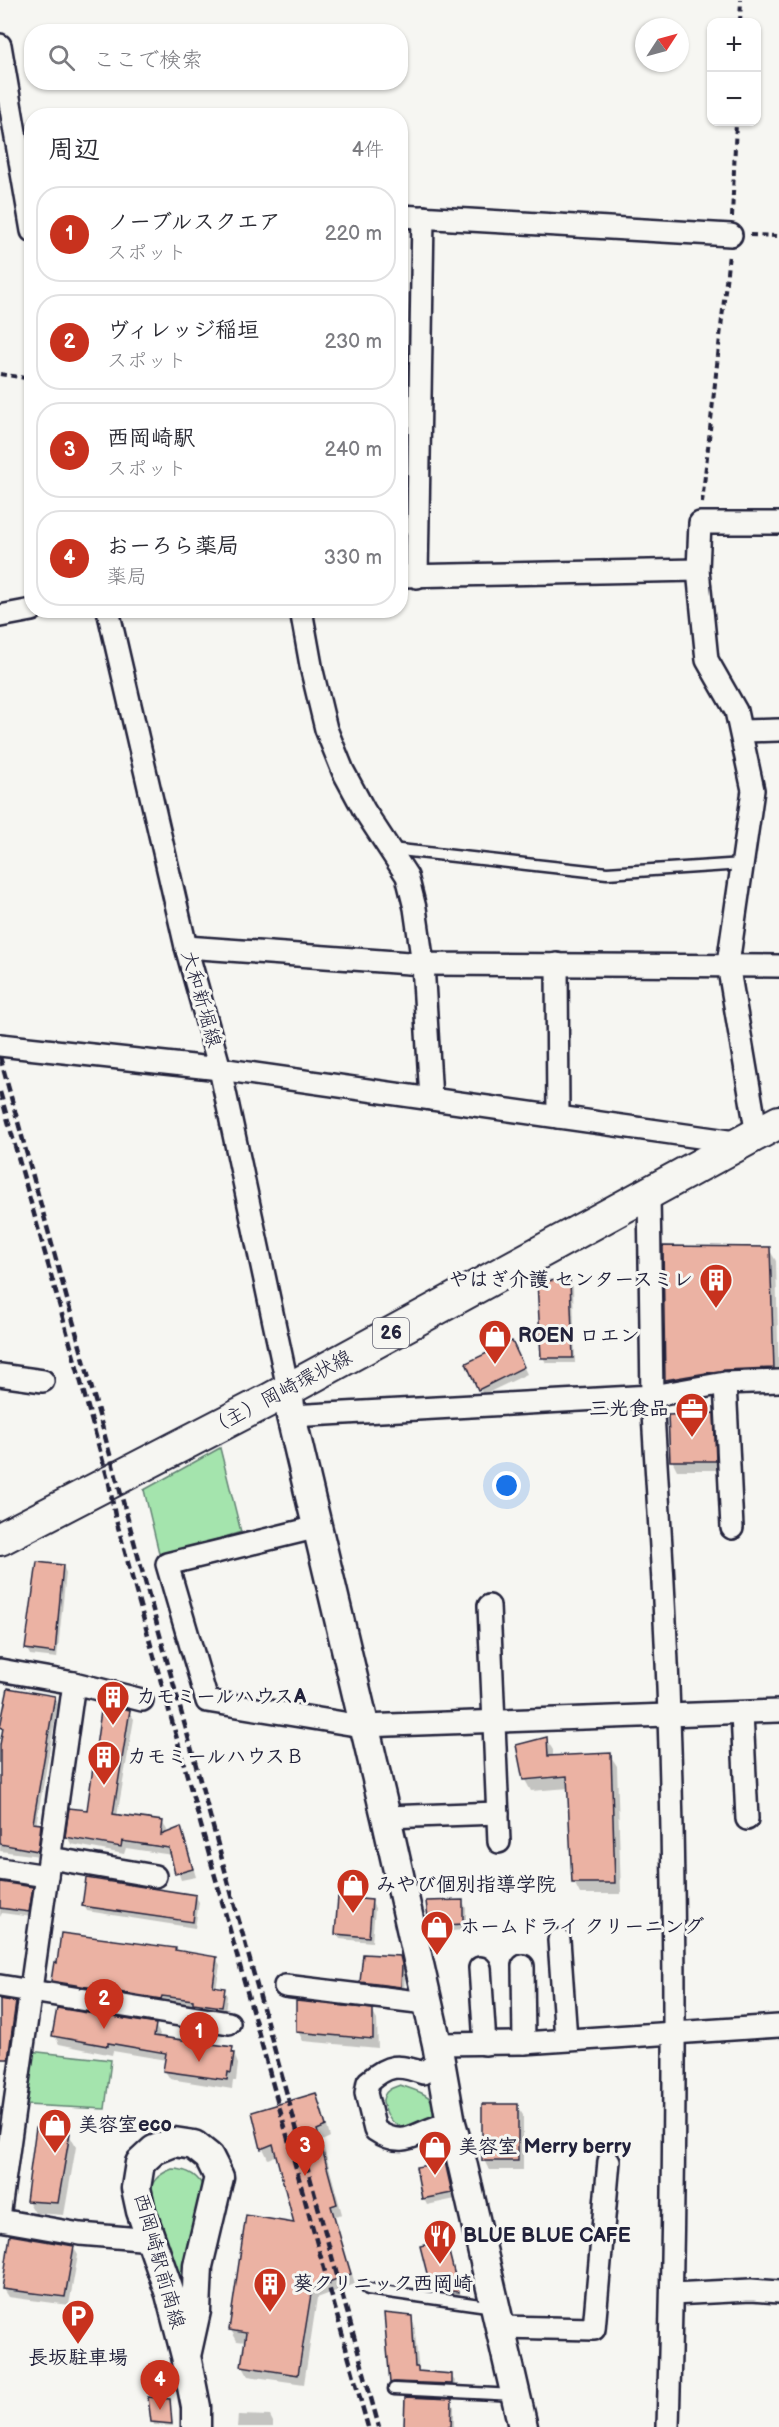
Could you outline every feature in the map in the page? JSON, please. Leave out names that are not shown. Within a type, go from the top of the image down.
[{"type":"main road","name":"（主）岡崎環状線","points":[[0,1539],[289,1402],[760,1133]]},
{"type":"street","points":[[0,45],[24,177]]},
{"type":"street","points":[[408,216],[731,235]]},
{"type":"street","points":[[423,217],[409,576],[698,570]]},
{"type":"street","points":[[0,1045],[220,1069],[558,1117],[760,1133],[728,964],[753,789],[736,711],[707,660],[698,570],[700,523],[779,523]]},
{"type":"street","points":[[0,616],[24,612]]},
{"type":"street","name":"大和新堀線","points":[[110,618],[186,947],[220,1069],[289,1402]]},
{"type":"street","points":[[302,618],[326,729],[343,771],[364,810],[407,876],[415,908],[423,964],[431,1099]]},
{"type":"street","points":[[741,731],[779,730]]},
{"type":"street","points":[[186,947],[423,964],[779,966]]},
{"type":"street","points":[[557,964],[558,1117]]},
{"type":"street","points":[[649,1195],[652,1396],[669,1716],[675,2034],[668,2427]]},
{"type":"street","points":[[0,1375],[44,1381]]},
{"type":"street","points":[[523,2427],[451,2123],[438,2052],[386,1817],[289,1402],[652,1396],[725,1383],[779,1381]]},
{"type":"street","points":[[725,1383],[732,1528]]},
{"type":"street","points":[[318,1527],[167,1564],[207,1701],[363,1726],[779,1711]]},
{"type":"street","points":[[489,1606],[499,1842]]},
{"type":"street","points":[[0,1670],[74,1683],[141,1700]]},
{"type":"street","points":[[0,2210],[74,1683]]},
{"type":"street","points":[[742,1713],[747,1818]]},
{"type":"street","points":[[386,1817],[498,1813]]},
{"type":"street","points":[[0,1869],[48,1867],[154,1876]]},
{"type":"street","points":[[559,1940],[566,2039]]},
{"type":"street","points":[[523,1966],[524,2043]]},
{"type":"street","points":[[480,1968],[485,2043]]},
{"type":"street","points":[[0,1986],[228,2023]]},
{"type":"street","points":[[285,1986],[426,2003]]},
{"type":"street","points":[[451,2123],[434,2127],[402,2141],[389,2139],[375,2130],[366,2093],[368,2082],[386,2069],[403,2066],[423,2073],[438,2052],[485,2043],[524,2043],[779,2026]]},
{"type":"street","name":"西岡崎駅前南線","points":[[186,2356],[196,2311],[198,2266],[219,2177],[209,2157],[194,2145],[174,2142],[154,2150],[140,2163],[136,2188],[186,2356],[196,2407],[196,2427]]},
{"type":"street","points":[[496,2317],[594,2329],[609,2161]]},
{"type":"street","points":[[0,2220],[80,2234],[152,2240]]},
{"type":"street","points":[[672,2294],[751,2290],[779,2292]]},
{"type":"lane","points":[[389,848],[607,873],[743,864]]},
{"type":"lane","points":[[368,2289],[496,2317]]},
{"type":"lane","points":[[394,2389],[515,2395]]},
{"type":"path","points":[[740,18],[741,0]]},
{"type":"path","points":[[700,523],[731,235],[736,126]]},
{"type":"path","points":[[731,235],[779,236]]},
{"type":"path","points":[[0,374],[24,378]]},
{"type":"green space","points":[[220,1448],[241,1532],[160,1557],[144,1490]]},
{"type":"green space","points":[[29,2051],[111,2060],[105,2109],[26,2105]]},
{"type":"green space","points":[[400,2085],[430,2099],[433,2103],[433,2116],[409,2126],[397,2125],[390,2118],[383,2100],[390,2089]]},
{"type":"green space","points":[[172,2169],[192,2174],[200,2181],[205,2191],[185,2332],[148,2196],[156,2179]]},
{"type":"building","name":"やはぎ介護 センタースミレ","points":[[663,1246],[770,1247],[774,1368],[724,1370],[665,1380]]},
{"type":"building","points":[[570,1280],[573,1358],[541,1358],[537,1281]]},
{"type":"building","name":"ROEN ロエン","points":[[512,1341],[524,1367],[478,1390],[466,1363]]},
{"type":"building","name":"三光食品","points":[[714,1413],[716,1461],[670,1461],[668,1415]]},
{"type":"building","points":[[37,1562],[63,1565],[55,1653],[25,1649]]},
{"type":"building","points":[[8,1688],[55,1696],[33,1823],[41,1824],[38,1851],[0,1844],[0,1745],[3,1728],[0,1727]]},
{"type":"building","points":[[102,1704],[130,1710],[113,1814],[163,1821],[161,1835],[181,1827],[193,1869],[175,1874],[169,1848],[122,1841],[121,1847],[65,1837],[69,1808],[87,1810]]},
{"type":"building","points":[[547,1737],[548,1756],[611,1753],[615,1883],[572,1883],[567,1776],[523,1780],[516,1745]]},
{"type":"building","points":[[86,1878],[196,1895],[193,1922],[82,1906]]},
{"type":"building","points":[[0,1882],[33,1887],[29,1912],[0,1908]]},
{"type":"building","points":[[338,1897],[372,1900],[369,1937],[335,1934]]},
{"type":"building","points":[[463,1900],[463,1924],[429,1926],[426,1901]]},
{"type":"building","points":[[61,1933],[176,1948],[175,1950],[217,1957],[213,1986],[225,1988],[222,2007],[193,2003],[193,2000],[162,1996],[161,1999],[51,1981],[54,1962],[57,1963]]},
{"type":"building","points":[[363,1954],[400,1956],[401,1987],[360,1982]]},
{"type":"building","points":[[0,1999],[16,2002],[8,2059],[0,2059]]},
{"type":"building","points":[[296,2001],[373,2009],[373,2039],[296,2032]]},
{"type":"building","points":[[57,2008],[156,2024],[154,2036],[233,2047],[231,2073],[228,2072],[227,2080],[163,2071],[166,2053],[52,2036]]},
{"type":"building","points":[[316,2093],[326,2126],[317,2130],[337,2204],[331,2206],[351,2274],[312,2288],[298,2375],[241,2366],[246,2333],[229,2330],[246,2215],[294,2223],[273,2144],[261,2149],[252,2112]]},
{"type":"building","points":[[482,2104],[518,2104],[518,2161],[482,2161]]},
{"type":"building","points":[[36,2127],[70,2133],[58,2203],[26,2201]]},
{"type":"building","points":[[445,2162],[452,2193],[422,2199],[416,2167]]},
{"type":"building","points":[[10,2235],[74,2246],[65,2297],[2,2289]]},
{"type":"building","points":[[446,2240],[459,2292],[431,2289],[420,2246]]},
{"type":"building","points":[[384,2313],[412,2316],[415,2367],[418,2367],[418,2371],[452,2374],[452,2384],[390,2383]]},
{"type":"building","points":[[148,2397],[170,2399],[172,2424],[151,2422]]},
{"type":"building","points":[[405,2397],[452,2399],[451,2427],[404,2426]]},
{"type":"railway","points":[[0,1057],[379,2427]]},
{"type":"railway","points":[[0,1092],[109,1483],[115,1516],[368,2427]]},
{"type":"place","name":"やはぎ介護 センタースミレ","points":[[716,1309]]},
{"type":"place","name":"ROEN ロエン","points":[[495,1365]]},
{"type":"place","name":"三光食品","points":[[692,1438]]},
{"type":"place","name":"カモミールハウスA","points":[[113,1726]]},
{"type":"place","name":"カモミールハウスＢ","points":[[104,1786]]},
{"type":"place","name":"みやび個別指導学院","points":[[353,1914]]},
{"type":"place","name":"ホームドライ クリーニング","points":[[437,1956]]},
{"type":"place","name":"ヴィレッジ稲垣","points":[[104,2029]]},
{"type":"place","name":"ノーブルスクエア","points":[[199,2062]]},
{"type":"place","name":"美容室eco","points":[[55,2154]]},
{"type":"place","name":"西岡崎駅","points":[[305,2176]]},
{"type":"place","name":"美容室 Merry berry","points":[[435,2176]]},
{"type":"place","name":"BLUE BLUE CAFE","points":[[440,2265]]},
{"type":"place","name":"葵クリニック西岡崎","points":[[270,2313]]},
{"type":"place","name":"長坂駐車場","points":[[78,2345]]},
{"type":"place","name":"おーろら薬局","points":[[160,2410]]}]
